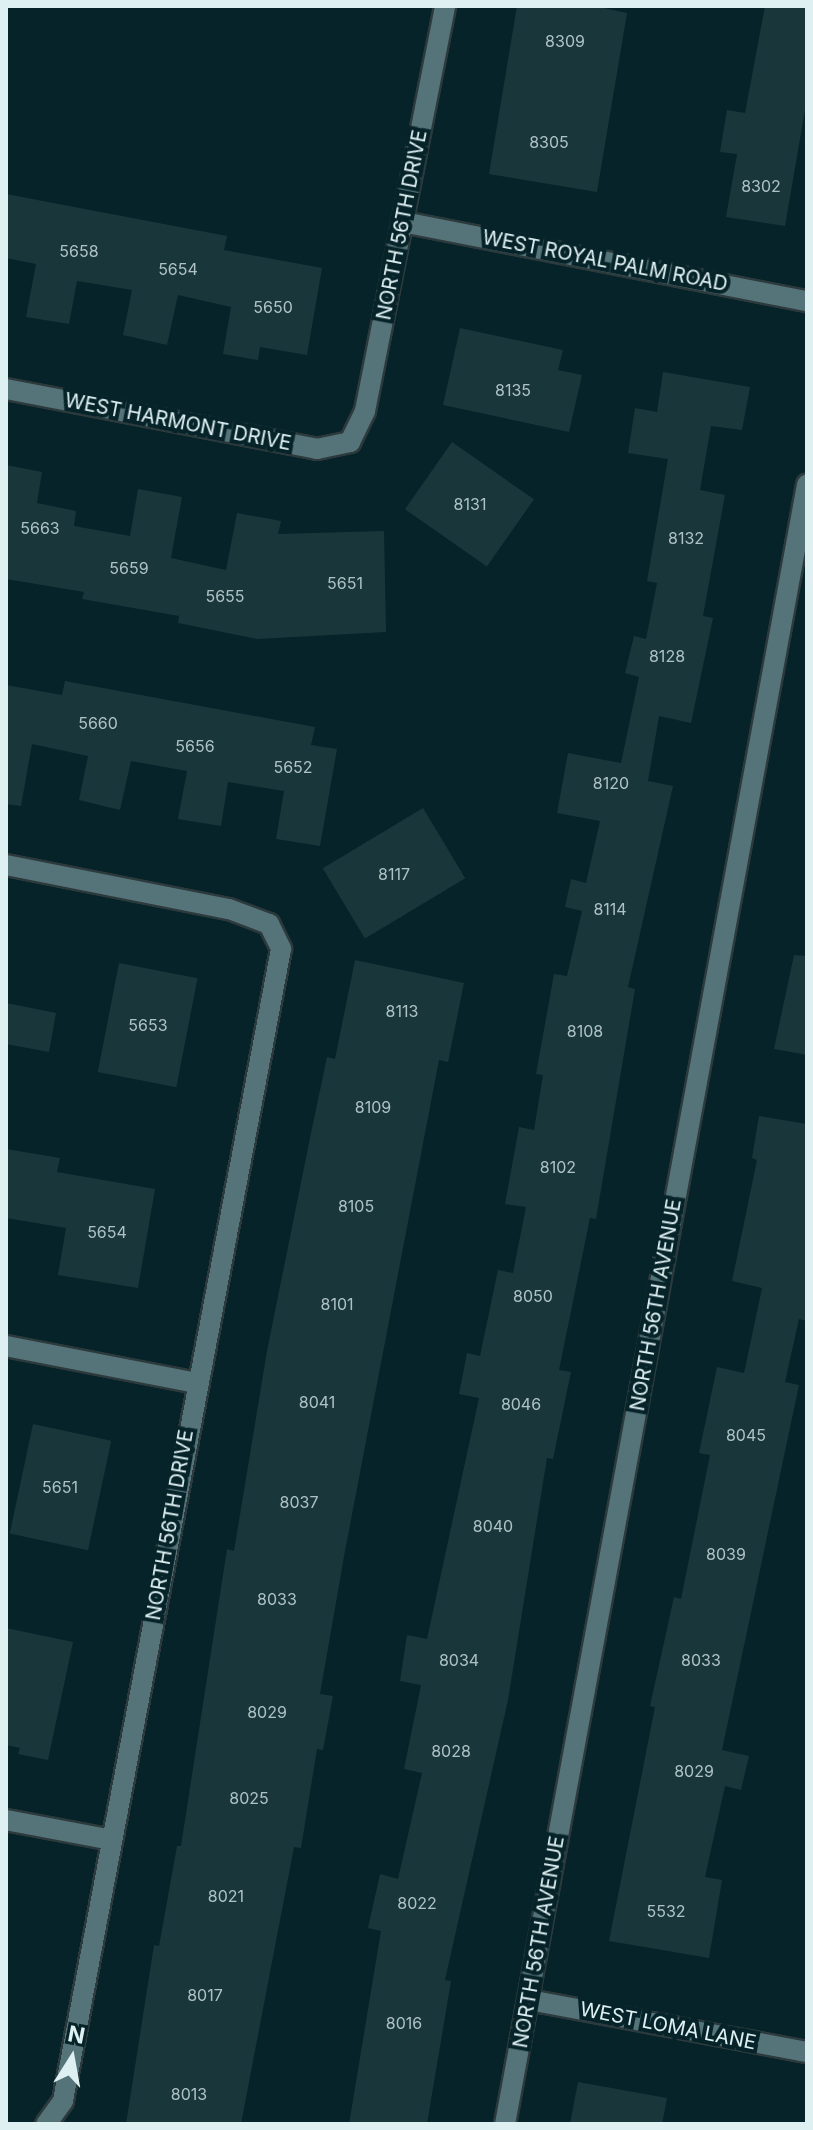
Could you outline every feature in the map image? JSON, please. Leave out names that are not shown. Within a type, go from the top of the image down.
[{"type":"street","name":"NORTH 56TH DRIVE","points":[[350,442],[365,411],[445,6]]},
{"type":"street","name":"WEST ROYAL PALM ROAD","points":[[403,222],[807,301]]},
{"type":"street","name":"WEST HARMONT DRIVE","points":[[6,389],[317,449],[350,442]]},
{"type":"street","name":"NORTH 56TH AVENUE","points":[[505,2124],[807,485]]},
{"type":"street","name":"NORTH 56TH DRIVE","points":[[6,865],[229,909],[269,924],[281,949],[196,1383],[63,2101],[46,2124]]},
{"type":"street","points":[[6,1346],[196,1383]]},
{"type":"street","points":[[6,1820],[112,1840]]},
{"type":"street","name":"WEST LOMA LANE","points":[[529,2000],[807,2052]]},
{"type":"building","points":[[517,6],[594,6],[627,13],[597,192],[489,174]]},
{"type":"building","points":[[765,6],[807,6],[807,98],[785,226],[726,217],[737,154],[720,152],[727,110],[745,113]]},
{"type":"building","points":[[6,194],[227,236],[224,250],[322,268],[307,355],[260,347],[258,360],[223,354],[231,307],[178,295],[167,345],[123,335],[132,290],[77,281],[69,324],[26,317],[36,264],[6,258]]},
{"type":"building","points":[[460,328],[563,350],[558,370],[582,375],[569,432],[443,405]]},
{"type":"building","points":[[663,372],[750,387],[742,430],[711,426],[700,490],[725,495],[703,616],[713,618],[691,723],[659,716],[648,781],[673,786],[628,987],[635,989],[596,1219],[590,1218],[559,1370],[571,1372],[553,1459],[547,1458],[508,1700],[445,1980],[451,1981],[427,2124],[349,2124],[381,1931],[368,1928],[380,1874],[398,1879],[422,1773],[404,1769],[421,1685],[400,1681],[407,1635],[427,1639],[479,1398],[459,1394],[467,1353],[480,1356],[498,1270],[513,1273],[526,1207],[505,1204],[519,1127],[534,1130],[543,1075],[536,1074],[554,974],[567,976],[582,911],[565,907],[571,879],[586,883],[600,821],[557,813],[568,753],[621,763],[639,677],[625,673],[634,636],[646,639],[657,583],[647,581],[668,459],[628,453],[635,408],[657,412]]},
{"type":"building","points":[[452,442],[534,499],[487,567],[405,509]]},
{"type":"building","points":[[6,465],[42,472],[37,503],[76,511],[74,526],[130,536],[138,489],[182,497],[171,558],[226,570],[237,513],[281,521],[278,534],[384,531],[386,632],[257,639],[178,623],[179,616],[82,599],[84,592],[6,579]]},
{"type":"building","points":[[65,681],[315,727],[311,745],[337,749],[320,846],[276,839],[284,791],[228,782],[221,826],[178,819],[187,771],[131,761],[120,810],[79,800],[88,756],[32,744],[21,806],[6,804],[6,685],[62,695]]},
{"type":"building","points":[[423,808],[465,878],[365,939],[323,868]]},
{"type":"building","points":[[794,955],[807,956],[807,1055],[774,1049]]},
{"type":"building","points":[[355,960],[464,983],[448,1062],[439,1060],[345,1551],[320,1694],[333,1696],[323,1750],[317,1749],[301,1848],[294,1847],[241,2124],[126,2124],[154,1945],[159,1946],[177,1846],[181,1846],[227,1549],[234,1551],[267,1351],[311,1133],[327,1057],[335,1059]]},
{"type":"building","points":[[119,963],[198,978],[176,1087],[98,1072]]},
{"type":"building","points":[[6,1003],[56,1013],[49,1052],[6,1044]]},
{"type":"building","points":[[759,1116],[807,1124],[807,1321],[799,1319],[785,1382],[799,1385],[722,1750],[749,1756],[741,1790],[725,1786],[705,1877],[722,1880],[709,1958],[609,1941],[655,1707],[650,1706],[674,1597],[681,1599],[710,1455],[699,1453],[717,1367],[744,1373],[762,1288],[732,1281],[757,1160],[752,1158]]},
{"type":"building","points":[[6,1149],[60,1158],[57,1172],[155,1189],[138,1288],[58,1275],[66,1228],[6,1218]]},
{"type":"building","points":[[33,1424],[111,1441],[88,1550],[10,1534]]},
{"type":"building","points":[[6,1628],[73,1642],[48,1760],[18,1754],[20,1748],[6,1745]]},
{"type":"building","points":[[578,2082],[667,2098],[662,2124],[570,2124]]}]
